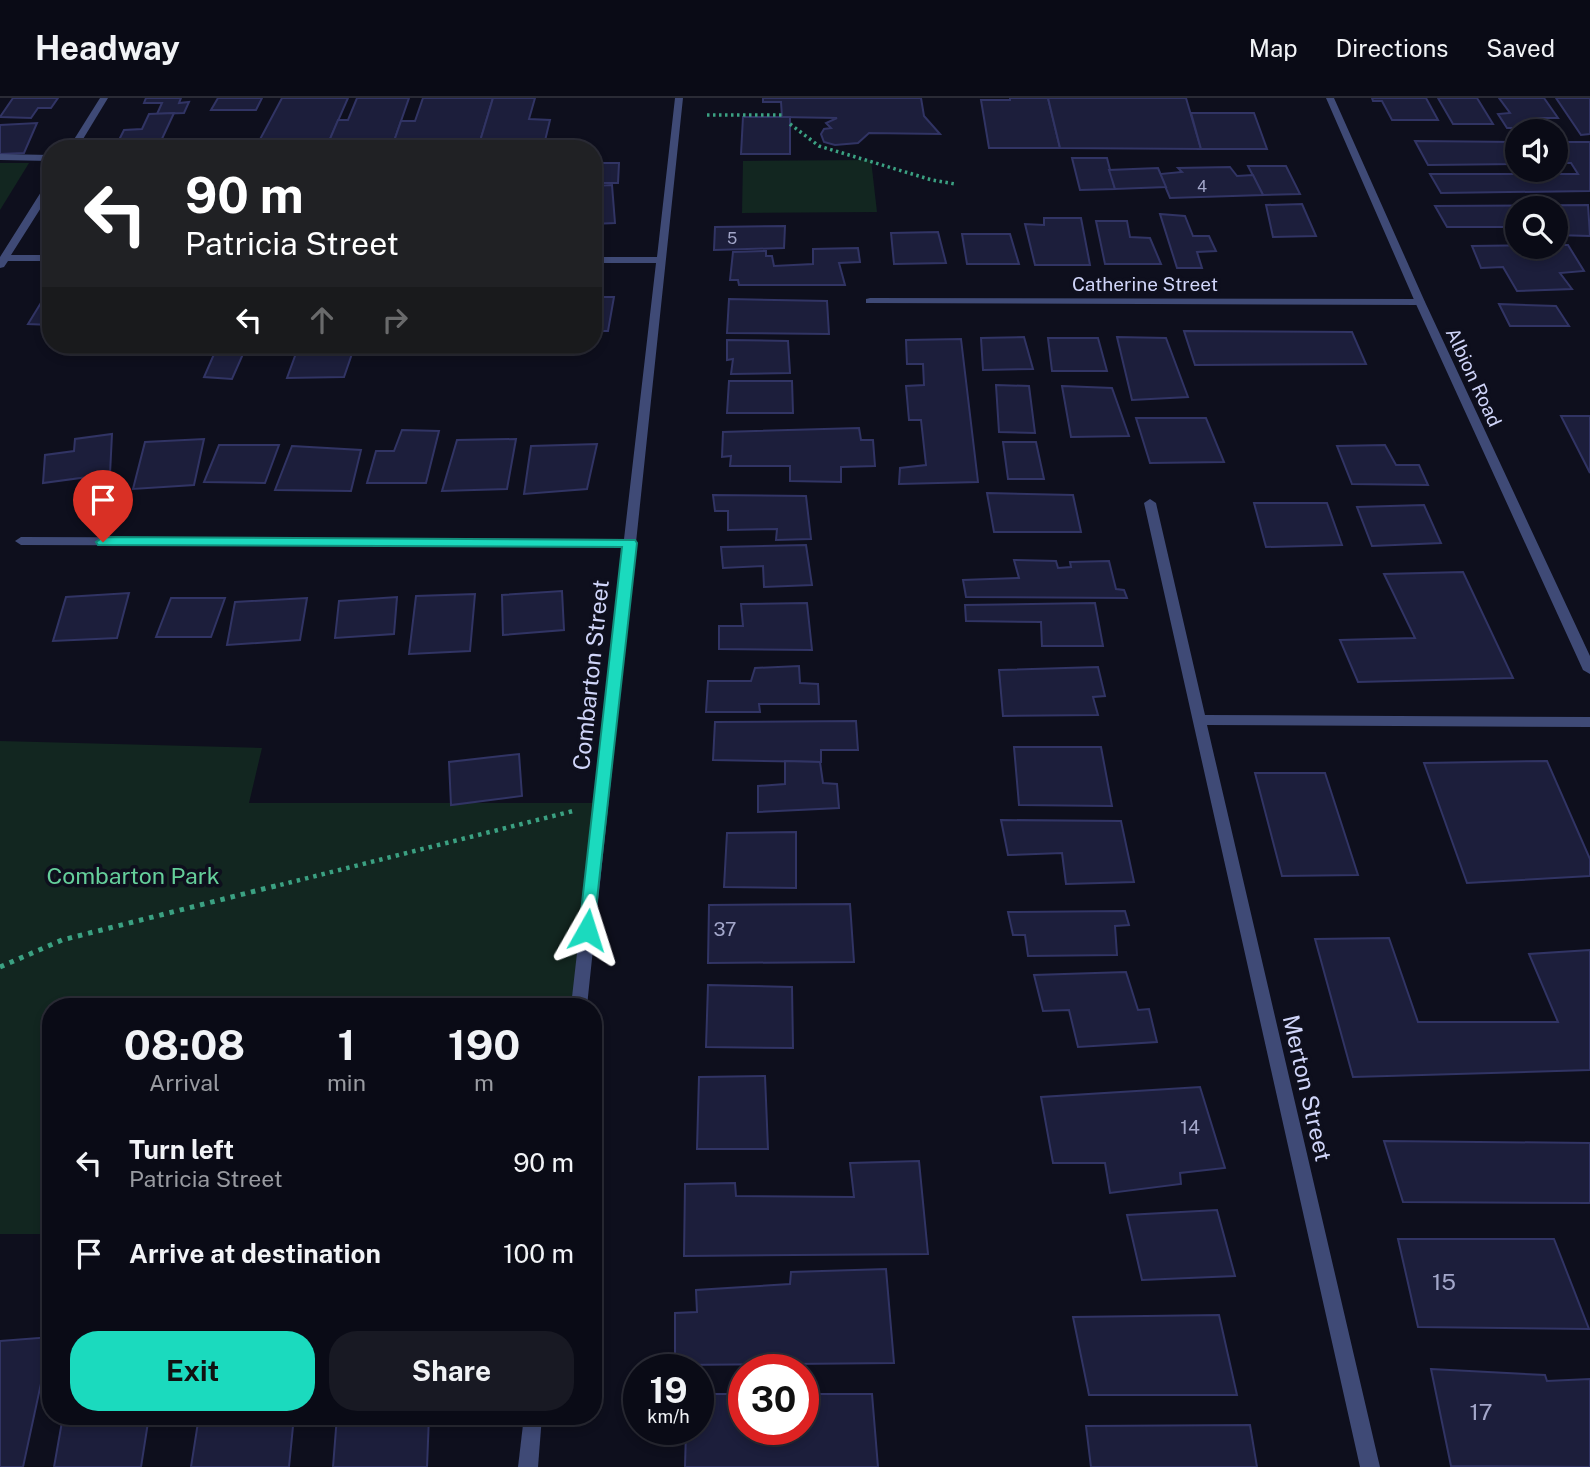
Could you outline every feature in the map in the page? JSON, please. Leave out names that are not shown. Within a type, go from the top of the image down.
[{"type":"street","points":[[78,140],[104,98]]},
{"type":"street","name":"Combarton Street","points":[[580,998],[679,98]]},
{"type":"street","name":"Albion Road","points":[[1330,98],[1420,302],[1590,670]]},
{"type":"street","points":[[0,157],[42,158]]},
{"type":"street","points":[[2,262],[42,198]]},
{"type":"street","points":[[2,262],[42,259]]},
{"type":"street","points":[[602,260],[661,260]]},
{"type":"street","name":"Catherine Street","points":[[870,301],[1420,302]]},
{"type":"street","name":"Merton Street","points":[[1150,503],[1370,1467]]},
{"type":"street","points":[[21,541],[630,543]]},
{"type":"street","points":[[1200,720],[1590,722]]},
{"type":"street","points":[[528,1467],[532,1425]]},
{"type":"path","points":[[707,115],[782,115]]},
{"type":"path","points":[[790,124],[819,146],[932,180],[956,184]]},
{"type":"path","points":[[0,967],[62,940],[601,803]]},
{"type":"green space","points":[[871,160],[877,212],[742,213],[743,161]]},
{"type":"green space","points":[[0,163],[29,163],[0,210]]},
{"type":"green space","name":"Combarton Park","points":[[0,741],[262,748],[249,803],[601,803],[580,998],[42,998],[42,1234],[0,1234]]},
{"type":"building","points":[[13,98],[58,98],[51,108],[38,108],[31,118],[0,117]]},
{"type":"building","points":[[146,98],[181,98],[179,103],[189,102],[184,113],[157,114],[162,103],[144,103]]},
{"type":"building","points":[[218,98],[262,98],[256,110],[211,110]]},
{"type":"building","points":[[282,98],[348,98],[330,140],[260,140]]},
{"type":"building","points":[[357,98],[409,98],[394,140],[330,140],[338,120],[348,120]]},
{"type":"building","points":[[423,98],[493,98],[480,140],[394,140],[401,121],[415,121]]},
{"type":"building","points":[[493,98],[535,98],[529,119],[550,120],[545,140],[480,140]]},
{"type":"building","points":[[763,98],[921,98],[924,116],[940,134],[869,133],[858,143],[835,145],[824,142],[821,134],[824,129],[831,128],[826,123],[837,118],[782,117],[781,102],[763,102]]},
{"type":"building","points":[[1048,98],[1060,148],[989,148],[981,100]]},
{"type":"building","points":[[1048,98],[1186,98],[1201,149],[1060,148]]},
{"type":"building","points":[[1372,98],[1426,98],[1438,120],[1392,120],[1382,101],[1373,101]]},
{"type":"building","points":[[1438,98],[1477,98],[1493,124],[1453,124]]},
{"type":"building","points":[[1499,98],[1544,98],[1558,118],[1505,119],[1505,125],[1498,114],[1510,113]]},
{"type":"building","points":[[1556,98],[1590,98],[1590,134],[1581,135]]},
{"type":"building","points":[[174,113],[161,140],[119,140],[124,130],[142,129],[149,114]]},
{"type":"building","points":[[1191,113],[1254,113],[1267,149],[1201,149]]},
{"type":"building","points":[[743,117],[790,117],[790,154],[741,154]]},
{"type":"building","points":[[37,123],[24,153],[0,154],[0,125]]},
{"type":"building","points":[[1415,141],[1505,142],[1505,164],[1428,165]]},
{"type":"building","points":[[1568,142],[1590,142],[1590,191],[1441,193],[1430,174],[1505,174],[1505,182],[1568,182],[1568,174],[1578,174],[1571,163],[1568,163]]},
{"type":"building","points":[[1072,158],[1107,158],[1115,189],[1080,190]]},
{"type":"building","points":[[602,163],[619,163],[618,183],[602,183]]},
{"type":"building","points":[[1248,166],[1286,166],[1300,194],[1263,195]]},
{"type":"building","points":[[1230,167],[1237,176],[1253,175],[1263,195],[1170,198],[1160,174],[1182,172],[1178,168]]},
{"type":"building","points":[[1158,168],[1166,187],[1115,189],[1109,170]]},
{"type":"building","points":[[612,185],[615,223],[602,224],[602,186]]},
{"type":"building","points":[[1302,204],[1316,236],[1273,237],[1266,205]]},
{"type":"building","points":[[1568,205],[1588,205],[1590,236],[1568,235]]},
{"type":"building","points":[[1435,206],[1505,206],[1505,227],[1447,227]]},
{"type":"building","points":[[1160,214],[1185,216],[1193,236],[1209,236],[1216,251],[1197,252],[1202,268],[1177,268]]},
{"type":"building","points":[[1044,218],[1081,218],[1090,265],[1035,265],[1025,224],[1044,225]]},
{"type":"building","points":[[1096,221],[1127,221],[1130,237],[1150,238],[1161,264],[1105,264]]},
{"type":"building","points":[[785,226],[784,248],[714,250],[715,227]]},
{"type":"building","points":[[938,232],[946,263],[894,264],[891,233]]},
{"type":"building","points":[[962,234],[1010,234],[1019,264],[967,264]]},
{"type":"building","points":[[1568,245],[1584,271],[1560,273],[1572,289],[1517,291],[1503,267],[1481,268],[1472,246],[1505,246],[1505,259],[1568,259]]},
{"type":"building","points":[[858,248],[860,262],[839,263],[845,285],[739,285],[738,280],[730,280],[733,252],[766,251],[766,256],[772,256],[774,266],[813,264],[813,249]]},
{"type":"building","points":[[602,297],[614,297],[608,331],[602,331]]},
{"type":"building","points":[[729,299],[827,301],[829,334],[727,333]]},
{"type":"building","points":[[42,301],[42,325],[28,324]]},
{"type":"building","points":[[1499,304],[1556,306],[1569,326],[1510,326]]},
{"type":"building","points":[[1184,331],[1352,332],[1366,364],[1195,365]]},
{"type":"building","points":[[1024,337],[1033,369],[983,370],[981,338]]},
{"type":"building","points":[[1117,337],[1166,338],[1188,397],[1132,400]]},
{"type":"building","points":[[1048,338],[1098,338],[1107,371],[1052,371]]},
{"type":"building","points":[[961,339],[978,482],[899,484],[900,468],[926,465],[921,420],[909,420],[906,386],[924,385],[923,364],[907,364],[906,340]]},
{"type":"building","points":[[727,340],[788,341],[790,373],[731,374],[733,359],[727,360]]},
{"type":"building","points":[[214,354],[243,354],[232,379],[204,377]]},
{"type":"building","points":[[296,354],[352,354],[344,377],[287,378]]},
{"type":"building","points":[[729,381],[792,381],[793,413],[727,413]]},
{"type":"building","points":[[996,385],[1029,386],[1035,433],[999,432]]},
{"type":"building","points":[[1062,386],[1112,388],[1129,436],[1071,437]]},
{"type":"building","points":[[1561,416],[1590,416],[1590,473]]},
{"type":"building","points":[[1136,418],[1206,418],[1224,462],[1150,463]]},
{"type":"building","points":[[859,428],[861,440],[873,440],[875,466],[841,467],[841,482],[790,481],[790,466],[730,466],[731,456],[722,457],[723,432]]},
{"type":"building","points":[[402,430],[439,431],[426,483],[367,483],[376,451],[394,451]]},
{"type":"building","points":[[112,434],[110,474],[43,483],[45,455],[74,451],[75,439]]},
{"type":"building","points":[[204,439],[194,485],[133,489],[145,442]]},
{"type":"building","points":[[516,439],[507,489],[442,491],[457,440]]},
{"type":"building","points":[[1003,442],[1036,442],[1044,479],[1008,479]]},
{"type":"building","points":[[597,444],[587,489],[524,494],[531,446]]},
{"type":"building","points":[[219,445],[279,445],[265,483],[204,482]]},
{"type":"building","points":[[1385,445],[1396,465],[1419,465],[1428,485],[1352,484],[1337,446]]},
{"type":"building","points":[[292,446],[361,450],[351,491],[275,490]]},
{"type":"building","points":[[987,493],[1073,495],[1081,532],[994,532]]},
{"type":"building","points":[[713,495],[806,496],[811,539],[776,540],[777,529],[728,530],[728,511],[715,511]]},
{"type":"building","points":[[1254,503],[1327,503],[1342,545],[1266,547]]},
{"type":"building","points":[[1424,505],[1441,543],[1372,546],[1357,507]]},
{"type":"building","points":[[806,545],[812,585],[764,587],[763,566],[723,568],[721,547]]},
{"type":"building","points":[[1014,560],[1056,561],[1058,568],[1071,567],[1070,562],[1109,561],[1116,589],[1124,590],[1127,598],[966,597],[963,580],[1019,578]]},
{"type":"building","points":[[1463,572],[1513,678],[1358,682],[1340,640],[1415,638],[1384,574]]},
{"type":"building","points":[[562,591],[564,630],[503,635],[502,595]]},
{"type":"building","points":[[129,593],[117,638],[53,641],[66,597]]},
{"type":"building","points":[[475,594],[470,651],[409,654],[416,596]]},
{"type":"building","points":[[397,597],[394,634],[335,638],[339,601]]},
{"type":"building","points":[[171,598],[225,598],[211,637],[156,637]]},
{"type":"building","points":[[307,598],[300,640],[227,645],[235,602]]},
{"type":"building","points":[[807,603],[812,650],[719,649],[719,626],[743,626],[741,604]]},
{"type":"building","points":[[1095,603],[1103,646],[1042,646],[1041,622],[966,621],[965,605]]},
{"type":"building","points":[[799,666],[800,683],[818,684],[819,704],[759,704],[760,712],[706,712],[708,681],[751,681],[755,668]]},
{"type":"building","points":[[1098,667],[1105,696],[1093,697],[1098,715],[1003,716],[999,670]]},
{"type":"building","points":[[856,721],[858,750],[821,750],[821,762],[713,760],[715,722]]},
{"type":"building","points":[[1014,747],[1101,747],[1112,806],[1019,805]]},
{"type":"building","points":[[519,754],[522,796],[451,805],[449,762]]},
{"type":"building","points":[[785,761],[820,762],[823,783],[837,784],[839,808],[758,812],[758,786],[785,784]]},
{"type":"building","points":[[1547,761],[1590,859],[1590,876],[1467,883],[1424,763]]},
{"type":"building","points":[[1255,773],[1325,773],[1358,875],[1282,876]]},
{"type":"building","points":[[1001,820],[1121,821],[1134,882],[1066,884],[1062,853],[1008,855]]},
{"type":"building","points":[[796,832],[796,888],[724,887],[727,833]]},
{"type":"building","points":[[850,904],[854,962],[708,963],[709,905]]},
{"type":"building","points":[[1125,911],[1129,925],[1115,926],[1117,955],[1028,956],[1025,935],[1013,935],[1008,912]]},
{"type":"building","points":[[1389,938],[1418,1022],[1558,1022],[1529,954],[1590,950],[1590,1070],[1353,1077],[1315,939]]},
{"type":"building","points":[[1126,972],[1138,1010],[1149,1009],[1157,1042],[1078,1047],[1069,1010],[1043,1011],[1034,975]]},
{"type":"building","points":[[708,985],[792,987],[793,1048],[706,1047]]},
{"type":"building","points":[[765,1076],[768,1149],[697,1149],[699,1077]]},
{"type":"building","points":[[1200,1087],[1225,1168],[1180,1173],[1181,1184],[1110,1193],[1105,1163],[1053,1163],[1041,1097]]},
{"type":"building","points":[[1384,1141],[1590,1143],[1590,1203],[1403,1202]]},
{"type":"building","points":[[919,1161],[928,1254],[684,1256],[685,1184],[735,1183],[736,1196],[854,1197],[850,1163]]},
{"type":"building","points":[[1217,1210],[1235,1276],[1142,1280],[1127,1215]]},
{"type":"building","points":[[1398,1239],[1554,1239],[1589,1329],[1418,1327]]},
{"type":"building","points":[[886,1269],[894,1363],[819,1364],[819,1354],[728,1354],[728,1365],[714,1365],[714,1354],[675,1354],[675,1313],[697,1312],[696,1290],[790,1284],[791,1272]]},
{"type":"building","points":[[1219,1315],[1237,1395],[1089,1395],[1073,1317]]},
{"type":"building","points":[[42,1338],[42,1379],[23,1467],[0,1467],[0,1341]]},
{"type":"building","points":[[1431,1369],[1545,1375],[1547,1381],[1590,1379],[1590,1467],[1451,1466]]},
{"type":"building","points":[[714,1394],[728,1394],[728,1445],[819,1445],[819,1394],[872,1394],[878,1467],[685,1467],[686,1445],[714,1445]]},
{"type":"building","points":[[61,1425],[148,1425],[141,1467],[54,1467]]},
{"type":"building","points":[[198,1425],[293,1425],[289,1467],[191,1467]]},
{"type":"building","points":[[336,1425],[429,1425],[427,1467],[333,1467]]},
{"type":"building","points":[[1250,1425],[1257,1467],[1091,1467],[1086,1426]]},
{"type":"route","points":[[103,542],[630,543],[587,930]]}]
